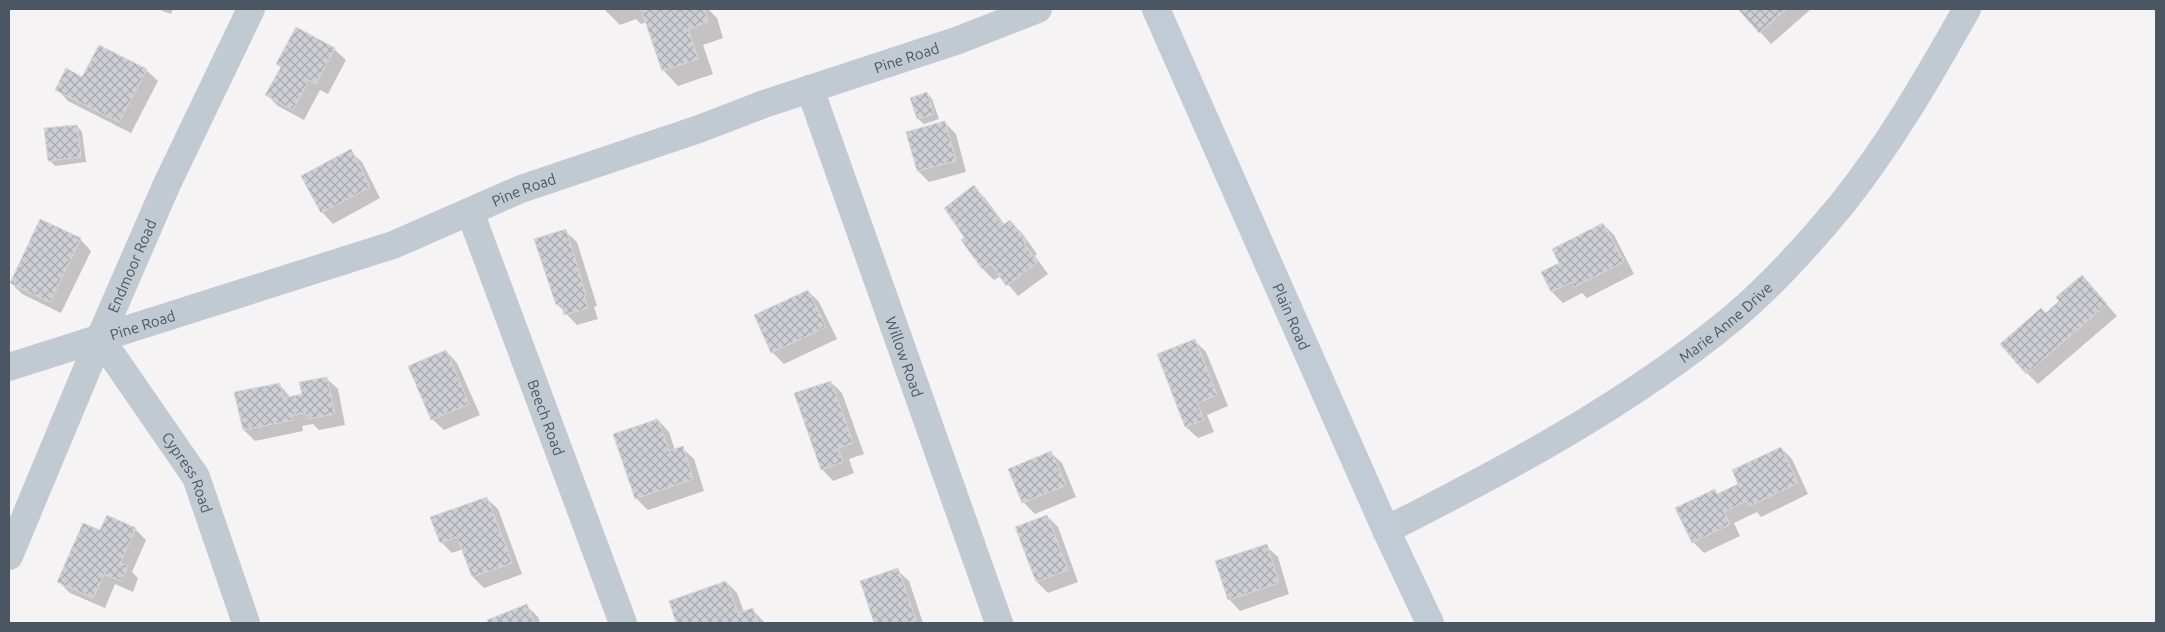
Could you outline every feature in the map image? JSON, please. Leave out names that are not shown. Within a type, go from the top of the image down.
[{"type":"main road","name":"Plain Road","points":[[1156,9],[1386,530],[1430,623]]},
{"type":"street","name":"Endmoor Road","points":[[9,556],[167,184],[251,9]]},
{"type":"street","name":"Pine Road","points":[[9,367],[393,245],[521,190],[810,89],[956,41],[1038,9]]},
{"type":"street","name":"Marie Anne Drive","points":[[1386,530],[1475,485],[1559,437],[1694,349],[1735,316],[1772,282],[1808,244],[1874,162],[1924,83],[1967,9]]},
{"type":"street","name":"Willow Road","points":[[810,89],[999,623]]},
{"type":"street","name":"Beech Road","points":[[470,212],[623,623]]},
{"type":"street","name":"Cypress Road","points":[[100,338],[196,477],[246,623]]},
{"type":"building","points":[[641,9],[704,9],[708,22],[688,29],[698,59],[662,71]]},
{"type":"building","points":[[1738,9],[1787,9],[1759,33]]},
{"type":"building","points":[[296,27],[335,48],[316,84],[309,80],[293,110],[265,95],[281,67],[276,64]]},
{"type":"building","points":[[99,45],[147,69],[119,122],[55,90],[66,68],[82,77]]},
{"type":"building","points":[[927,92],[934,114],[917,119],[910,98]]},
{"type":"building","points":[[945,121],[956,161],[917,171],[906,132]]},
{"type":"building","points":[[77,125],[81,157],[48,161],[44,128]]},
{"type":"building","points":[[351,149],[370,187],[321,213],[301,176]]},
{"type":"building","points":[[974,185],[1003,225],[1010,220],[1027,242],[1024,244],[1038,262],[1006,286],[991,264],[982,269],[961,240],[964,237],[944,208]]},
{"type":"building","points":[[40,219],[81,238],[50,302],[10,283]]},
{"type":"building","points":[[1603,223],[1624,262],[1574,287],[1572,282],[1551,292],[1541,272],[1559,263],[1552,249]]},
{"type":"building","points":[[566,229],[586,295],[584,296],[588,308],[564,315],[561,303],[556,305],[534,239]]},
{"type":"building","points":[[2082,275],[2107,304],[2026,374],[2000,344],[2041,308],[2046,313],[2059,301],[2056,297]]},
{"type":"building","points":[[808,290],[826,327],[771,353],[754,315]]},
{"type":"building","points":[[1195,339],[1217,395],[1197,403],[1204,420],[1185,427],[1157,354]]},
{"type":"building","points":[[446,350],[469,404],[431,420],[408,366]]},
{"type":"building","points":[[327,377],[335,414],[307,419],[305,413],[292,415],[293,420],[243,430],[234,392],[280,383],[283,398],[302,394],[299,382]]},
{"type":"building","points":[[831,381],[853,443],[838,448],[843,462],[821,470],[794,393]]},
{"type":"building","points":[[658,419],[669,451],[683,446],[693,479],[635,499],[613,434]]},
{"type":"building","points":[[1781,447],[1798,483],[1749,506],[1746,501],[1724,512],[1730,524],[1692,543],[1675,508],[1715,489],[1717,494],[1738,484],[1732,470]]},
{"type":"building","points":[[1051,451],[1066,485],[1022,503],[1008,469]]},
{"type":"building","points":[[487,497],[512,563],[472,577],[457,537],[440,543],[430,517]]},
{"type":"building","points":[[107,515],[136,528],[120,563],[128,566],[121,581],[104,574],[93,598],[57,582],[83,523],[100,530]]},
{"type":"building","points":[[1047,515],[1068,570],[1036,582],[1015,527]]},
{"type":"building","points":[[1267,544],[1279,583],[1228,600],[1215,561]]},
{"type":"building","points":[[898,568],[916,620],[907,623],[874,623],[860,581]]},
{"type":"building","points":[[726,581],[738,613],[753,608],[758,623],[676,623],[669,601]]},
{"type":"building","points":[[527,604],[534,623],[488,623],[487,620]]}]
